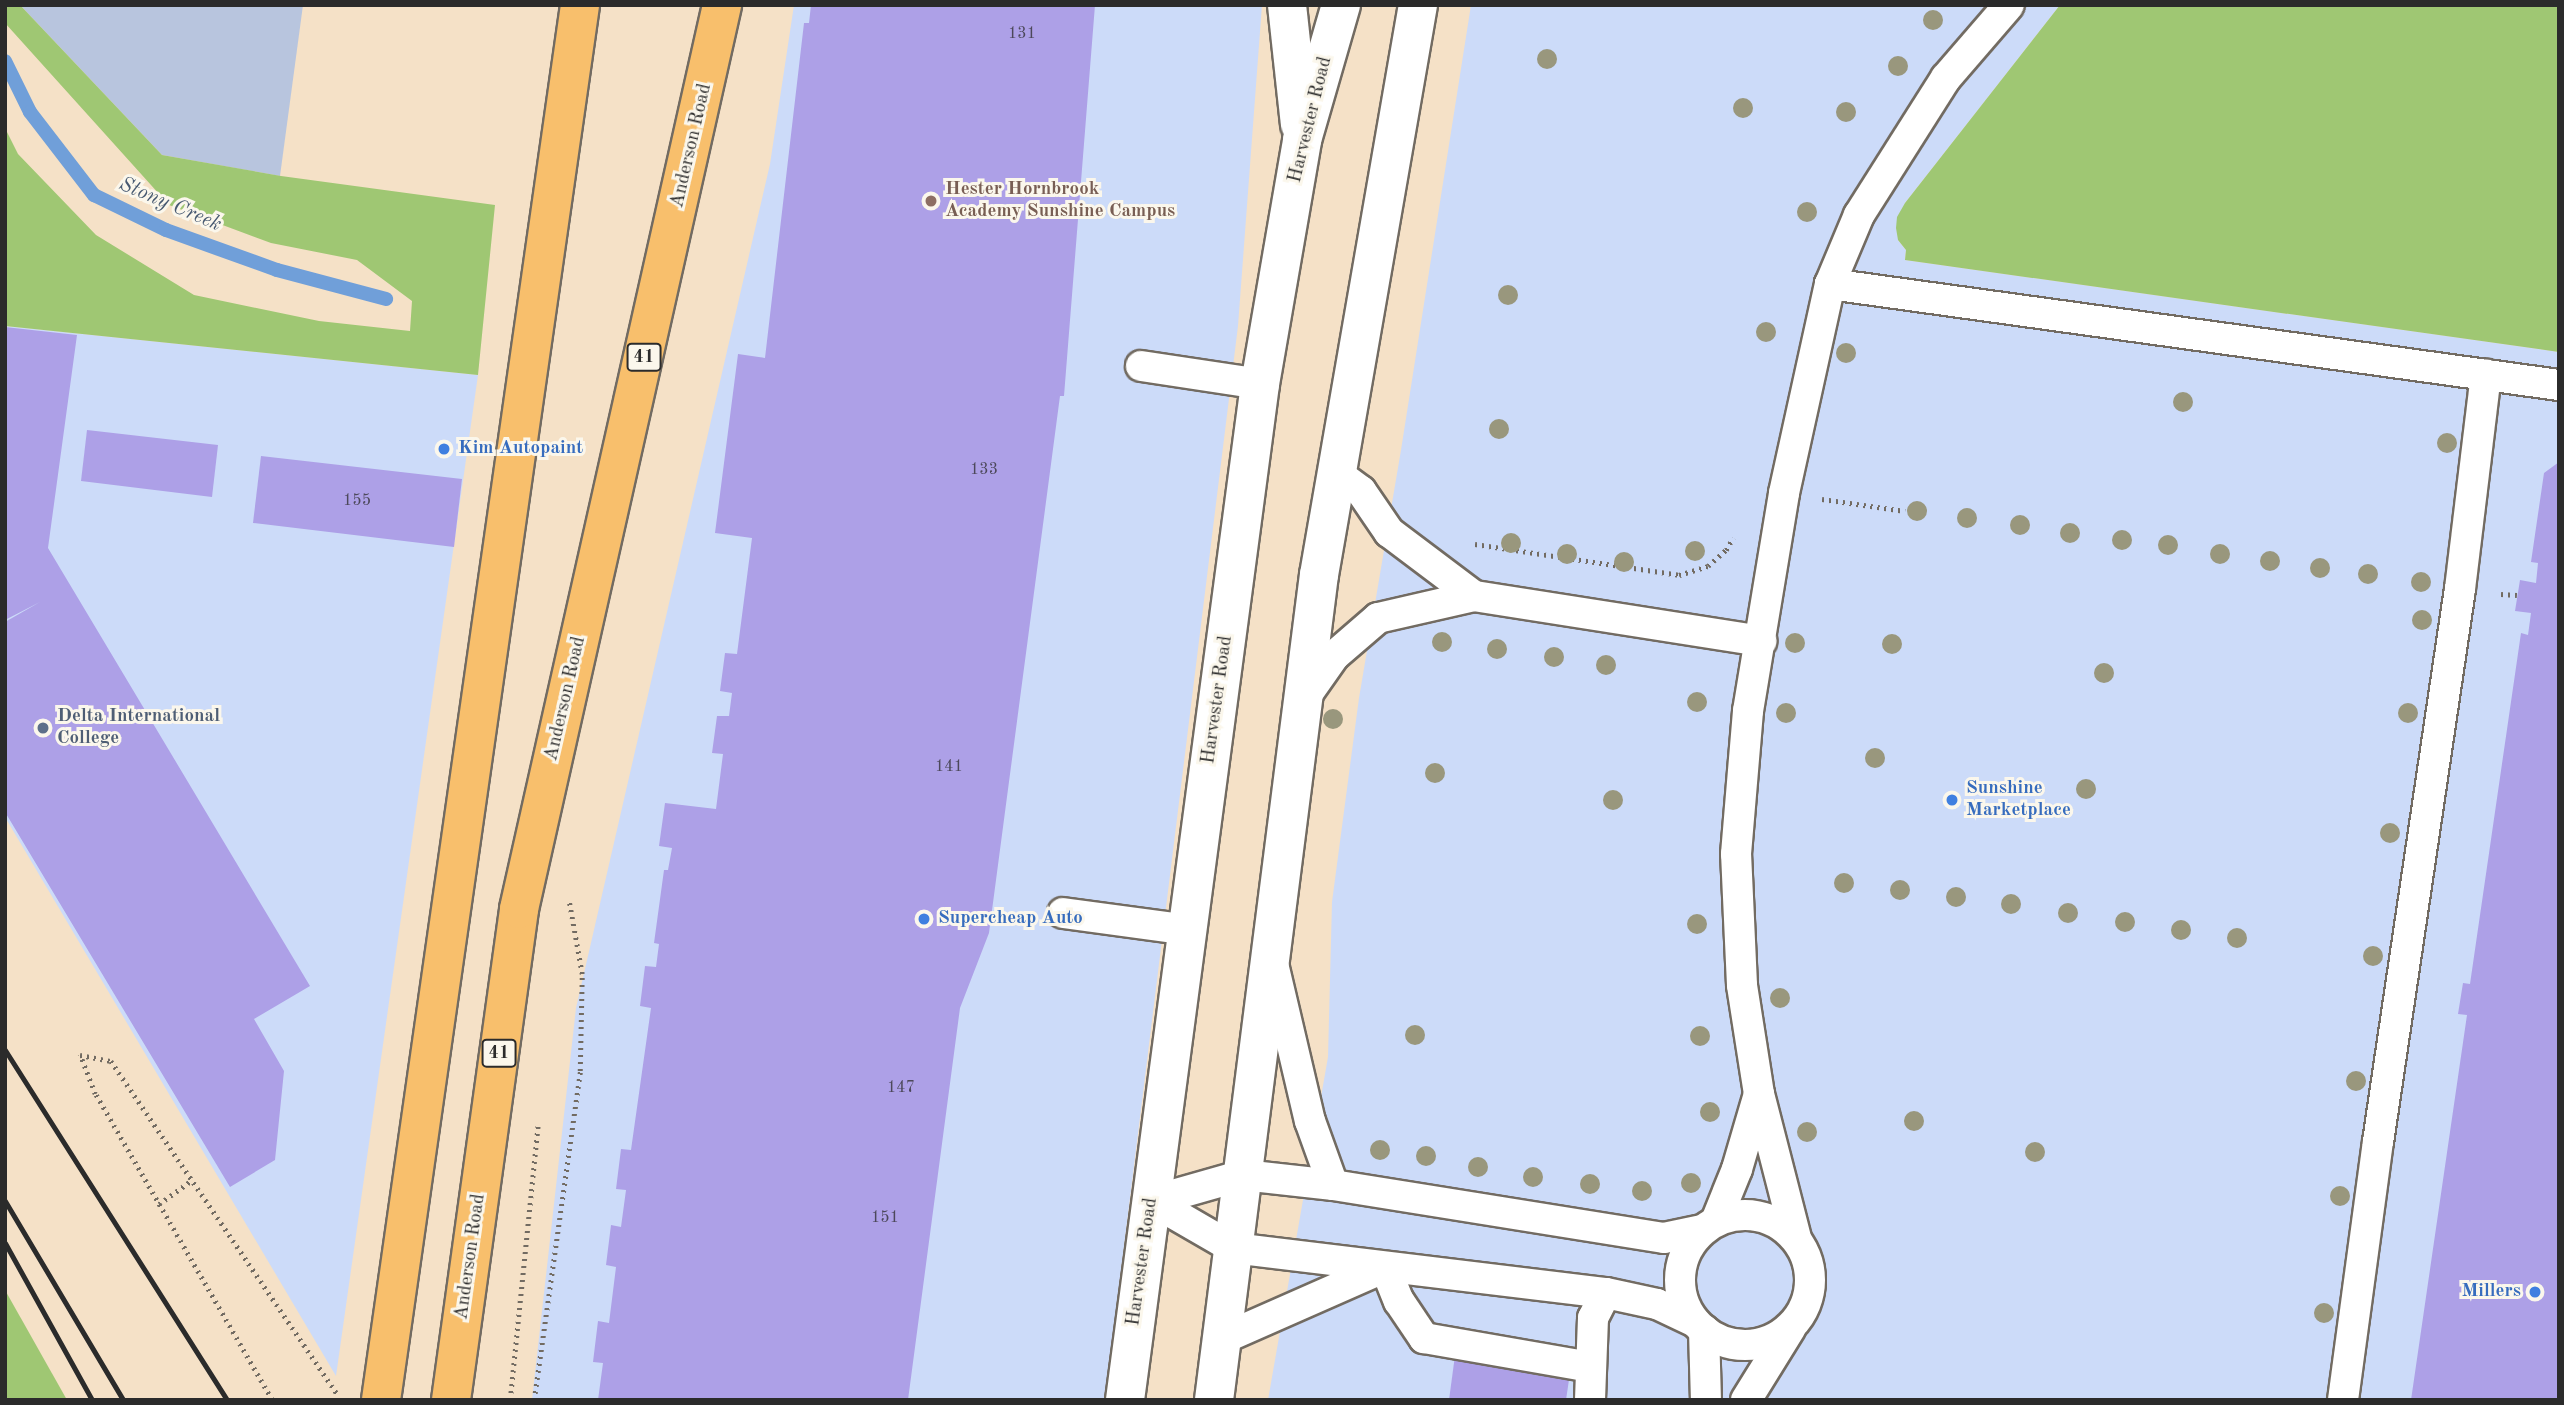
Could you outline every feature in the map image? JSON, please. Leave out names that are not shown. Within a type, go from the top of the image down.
[{"type":"main road","points":[[381,1400],[580,5]]},
{"type":"main road","name":"Anderson Road","points":[[451,1400],[519,909],[722,5]]},
{"type":"street","points":[[1287,5],[1302,140]]},
{"type":"street","name":"Harvester Road","points":[[1125,1400],[1260,384],[1302,140],[1341,5]]},
{"type":"street","points":[[1214,1400],[1303,699],[1335,472],[1418,5]]},
{"type":"lane","points":[[1796,1238],[1759,1094],[1742,985],[1736,854],[1748,711],[1784,493],[1830,284],[1859,215],[1889,163],[1946,78],[2009,5]]},
{"type":"lane","points":[[1830,284],[2559,385]]},
{"type":"lane","points":[[1141,366],[1260,384]]},
{"type":"lane","points":[[2343,1400],[2378,1142],[2459,601],[2486,375]]},
{"type":"lane","points":[[1335,472],[1361,491],[1389,532],[1474,596]]},
{"type":"lane","points":[[1303,699],[1334,656],[1378,618],[1474,596],[1760,641]]},
{"type":"lane","points":[[1063,913],[1188,930]]},
{"type":"lane","points":[[1271,954],[1310,1121],[1333,1185]]},
{"type":"lane","points":[[1706,1400],[1699,1326],[1682,1295],[1681,1265],[1689,1245],[1709,1226],[1737,1169],[1759,1094]]},
{"type":"lane","points":[[1152,1201],[1243,1175],[1333,1185],[1664,1238],[1737,1215],[1759,1216],[1780,1224],[1796,1238],[1807,1254],[1811,1273],[1810,1292],[1804,1311],[1746,1400]]},
{"type":"lane","points":[[1152,1201],[1233,1248],[1606,1293],[1657,1304],[1699,1326],[1720,1341],[1739,1346],[1759,1344],[1777,1338],[1793,1326]]},
{"type":"lane","points":[[1222,1339],[1385,1266]]},
{"type":"lane","points":[[1385,1266],[1399,1301],[1424,1338],[1591,1367]]},
{"type":"lane","points":[[1590,1400],[1593,1318],[1606,1293]]},
{"type":"path","points":[[1784,493],[1905,511]]},
{"type":"path","points":[[1465,543],[1679,575],[1708,566],[1726,550],[1737,532]]},
{"type":"path","points":[[534,1400],[580,1071],[582,974],[568,895]]},
{"type":"path","points":[[272,1400],[96,1094],[80,1055],[111,1061],[342,1400]]},
{"type":"path","points":[[159,1204],[192,1180]]},
{"type":"shaded area","points":[[20,5],[303,5],[280,176],[162,155]]},
{"type":"shaded area","points":[[794,5],[1262,5],[1238,326],[1105,1400],[532,1400],[576,1008],[770,164]]},
{"type":"shaded area","name":"Sunshine Marketplace","points":[[1471,5],[2060,5],[1905,203],[1898,240],[1906,250],[1905,260],[2559,352],[2559,1400],[1268,1400],[1328,1057],[1332,902],[1359,698]]},
{"type":"shaded area","points":[[5,326],[478,375],[336,1376],[5,817]]},
{"type":"green space","points":[[5,5],[20,5],[162,155],[281,176],[495,205],[478,375],[5,326],[5,128],[18,154],[96,235],[194,295],[319,321],[410,331],[412,301],[357,260],[271,243],[169,205],[5,23]]},
{"type":"green space","points":[[2060,5],[2559,5],[2559,352],[1905,260],[1906,250],[1898,240],[1896,228],[1897,217],[1905,203]]},
{"type":"green space","points":[[5,1290],[67,1400],[5,1400]]},
{"type":"building","points":[[811,5],[1095,5],[1064,396],[1060,396],[989,933],[960,1008],[908,1400],[598,1400],[603,1363],[593,1362],[598,1321],[609,1323],[616,1267],[606,1265],[611,1225],[621,1227],[626,1190],[616,1189],[621,1149],[631,1150],[651,1008],[640,1006],[645,966],[656,967],[659,944],[654,943],[664,870],[668,870],[672,848],[659,846],[665,803],[716,809],[723,754],[712,753],[717,716],[729,716],[732,693],[720,691],[725,653],[737,654],[752,538],[715,533],[738,354],[765,358],[804,23],[809,23]]},
{"type":"building","points":[[5,327],[77,335],[48,548],[310,986],[254,1019],[284,1071],[275,1160],[230,1187],[5,812],[5,622],[40,602],[5,620]]},
{"type":"building","points":[[87,430],[218,445],[212,497],[81,481]]},
{"type":"building","points":[[261,456],[462,479],[454,547],[253,523]]},
{"type":"building","points":[[2559,462],[2559,1400],[2411,1400],[2467,1015],[2458,1014],[2463,983],[2470,984],[2521,633],[2528,635],[2531,613],[2515,611],[2520,580],[2536,583],[2538,563],[2531,562],[2544,473]]},
{"type":"building","points":[[1456,1348],[1571,1366],[1566,1400],[1449,1400]]},
{"type":"waterway","name":"Stony Creek","points":[[5,61],[30,112],[94,195],[166,230],[277,270],[386,299]]},
{"type":"railway","points":[[5,1050],[227,1400]]},
{"type":"railway","points":[[5,1201],[123,1400]]},
{"type":"railway","points":[[5,1243],[92,1400]]},
{"type":"place","name":"Hester Hornbrook Academy Sunshine Campus","points":[[931,201]]},
{"type":"place","name":"Kim Autopaint","points":[[444,449]]},
{"type":"place","name":"Delta International College","points":[[43,728]]},
{"type":"place","name":"Sunshine Marketplace","points":[[1952,800]]},
{"type":"place","name":"Supercheap Auto","points":[[924,919]]},
{"type":"place","name":"Millers","points":[[2535,1292]]}]
